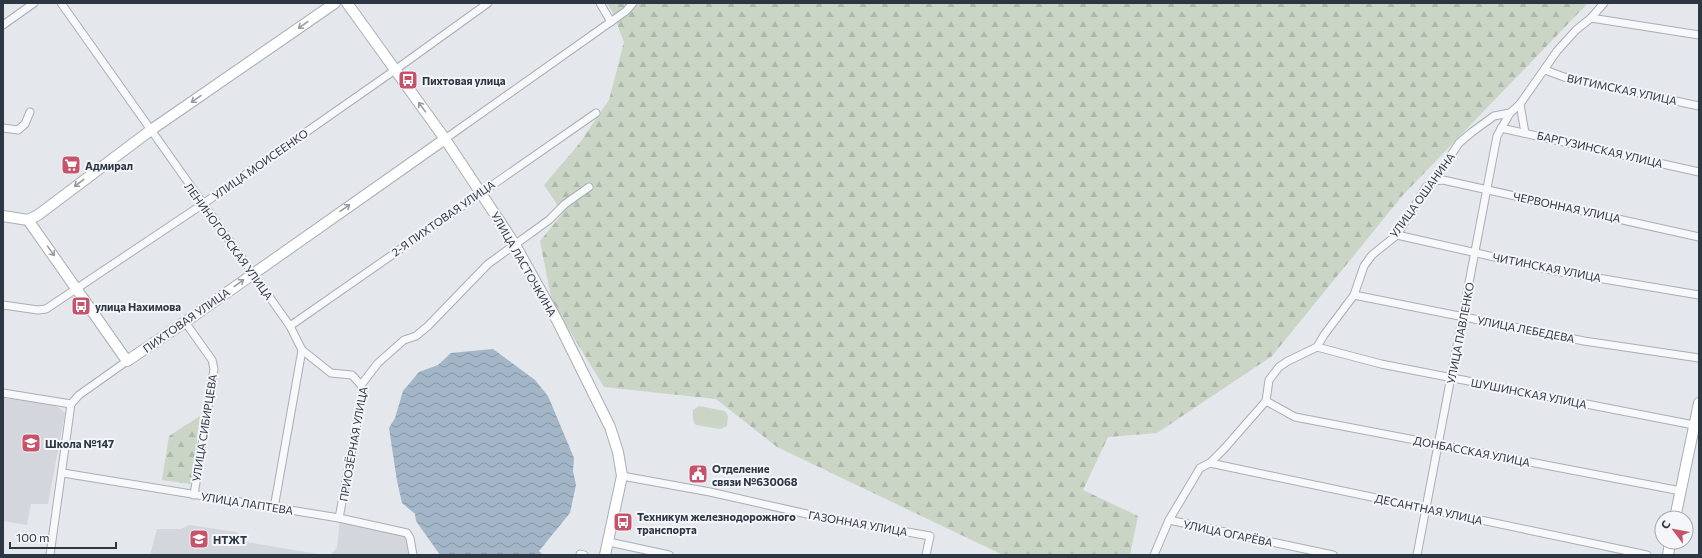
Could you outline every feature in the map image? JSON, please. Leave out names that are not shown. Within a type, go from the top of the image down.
[{"type":"street","points":[[3,25],[34,3]]},
{"type":"street","name":"ЛЕНИНОГОРСКАЯ УЛИЦА","points":[[61,3],[290,326],[302,350]]},
{"type":"street","points":[[28,220],[151,130],[335,3]]},
{"type":"street","name":"УЛИЦА ЛАСТОЧКИНА","points":[[347,3],[481,192],[514,243],[558,322],[610,427],[618,452],[622,476],[605,555]]},
{"type":"street","name":"УЛИЦА МОИСЕЕНКО","points":[[3,305],[38,310],[46,309],[203,204],[488,3]]},
{"type":"street","points":[[600,3],[611,22]]},
{"type":"street","name":"ПИХТОВАЯ УЛИЦА","points":[[71,404],[79,395],[127,361],[185,322],[611,22],[626,11],[633,3]]},
{"type":"street","name":"УЛИЦА ОШАНИНА","points":[[1318,348],[1324,335],[1354,295],[1364,266],[1372,255],[1397,235],[1426,187],[1434,181],[1459,143],[1494,116],[1510,113],[1520,104],[1557,51],[1576,30],[1591,18],[1604,3]]},
{"type":"street","points":[[1591,18],[1699,35]]},
{"type":"street","name":"ВИТИМСКАЯ УЛИЦА","points":[[1545,70],[1564,77],[1699,106]]},
{"type":"street","points":[[1520,104],[1525,133]]},
{"type":"street","points":[[3,128],[18,130],[25,124],[30,112]]},
{"type":"street","name":"2-Я ПИХТОВАЯ УЛИЦА","points":[[290,326],[596,113]]},
{"type":"street","name":"УЛИЦА ПАВЛЕНКО","points":[[1417,555],[1497,136],[1510,113]]},
{"type":"street","name":"БАРГУЗИНСКАЯ УЛИЦА","points":[[1501,128],[1699,172]]},
{"type":"street","name":"ЧЕРВОННАЯ УЛИЦА","points":[[1434,181],[1443,180],[1699,237]]},
{"type":"street","name":"ПРИОЗЁРНАЯ УЛИЦА","points":[[340,518],[363,391],[360,385],[378,363],[404,340],[416,336],[428,326],[488,264],[514,243],[548,220],[589,187]]},
{"type":"street","points":[[3,216],[28,220],[78,289],[127,361]]},
{"type":"street","name":"ЧИТИНСКАЯ УЛИЦА","points":[[1397,235],[1556,271],[1699,295]]},
{"type":"street","name":"УЛИЦА ЛЕБЕДЕВА","points":[[1354,295],[1584,341],[1699,358]]},
{"type":"street","name":"УЛИЦА СИБИРЦЕВА","points":[[185,322],[212,360],[214,369],[194,495]]},
{"type":"street","points":[[1154,555],[1169,520],[1200,468],[1210,463],[1266,401],[1269,380],[1279,367],[1288,361],[1318,348]]},
{"type":"street","name":"ШУШИНСКАЯ УЛИЦА","points":[[1318,348],[1381,364],[1694,425]]},
{"type":"street","points":[[274,508],[302,350],[331,374],[352,375],[360,385]]},
{"type":"street","points":[[3,393],[71,404],[63,473],[50,555]]},
{"type":"street","name":"ДОНБАССКАЯ УЛИЦА","points":[[1266,401],[1295,417],[1681,491]]},
{"type":"street","points":[[1677,510],[1699,403]]},
{"type":"street","name":"ДЕСАНТНАЯ УЛИЦА","points":[[1210,463],[1647,555]]},
{"type":"street","name":"УЛИЦА ЛАПТЕВА","points":[[63,473],[153,486],[194,495],[340,518],[407,533],[410,538],[413,555]]},
{"type":"street","name":"ГАЗОННАЯ УЛИЦА","points":[[622,476],[710,492],[807,514],[930,536],[926,555]]},
{"type":"street","name":"УЛИЦА ОГАРЁВА","points":[[1169,520],[1333,555]]},
{"type":"street","points":[[609,542],[669,555]]},
{"type":"shaded area","name":"Школа №147","points":[[3,398],[55,405],[65,413],[48,504],[31,504],[27,525],[3,521]]},
{"type":"shaded area","points":[[340,519],[409,531],[412,533],[413,538],[411,555],[330,555],[337,548]]},
{"type":"shaded area","name":"НТЖТ","points":[[189,525],[237,532],[246,542],[324,555],[150,555],[157,529],[181,529]]},
{"type":"green space","points":[[607,3],[1588,3],[1403,195],[1272,356],[1157,433],[1108,437],[1083,490],[1138,516],[1130,555],[1003,555],[777,447],[716,399],[604,387],[552,302],[540,241],[563,213],[544,185],[579,144],[609,100],[624,42],[612,11]]},
{"type":"green space","points":[[699,406],[725,411],[728,416],[727,426],[720,429],[696,425],[693,420],[693,410]]},
{"type":"green space","points":[[200,416],[191,484],[162,480],[169,436]]},
{"type":"water","points":[[493,349],[535,380],[548,396],[574,458],[573,471],[576,485],[570,513],[539,551],[543,555],[440,555],[416,521],[415,514],[402,503],[389,428],[395,418],[403,391],[419,372],[438,365],[451,353]]},
{"type":"place","name":"Пихтовая улица","points":[[408,80]]},
{"type":"place","name":"Адмирал","points":[[71,165]]},
{"type":"place","name":"улица Нахимова","points":[[81,306]]},
{"type":"place","name":"Школа №147","points":[[31,443]]},
{"type":"place","name":"Отделение связи №630068","points":[[698,474]]},
{"type":"place","name":"Техникум железнодорожного транспорта","points":[[623,522]]},
{"type":"place","name":"НТЖТ","points":[[199,539]]}]
